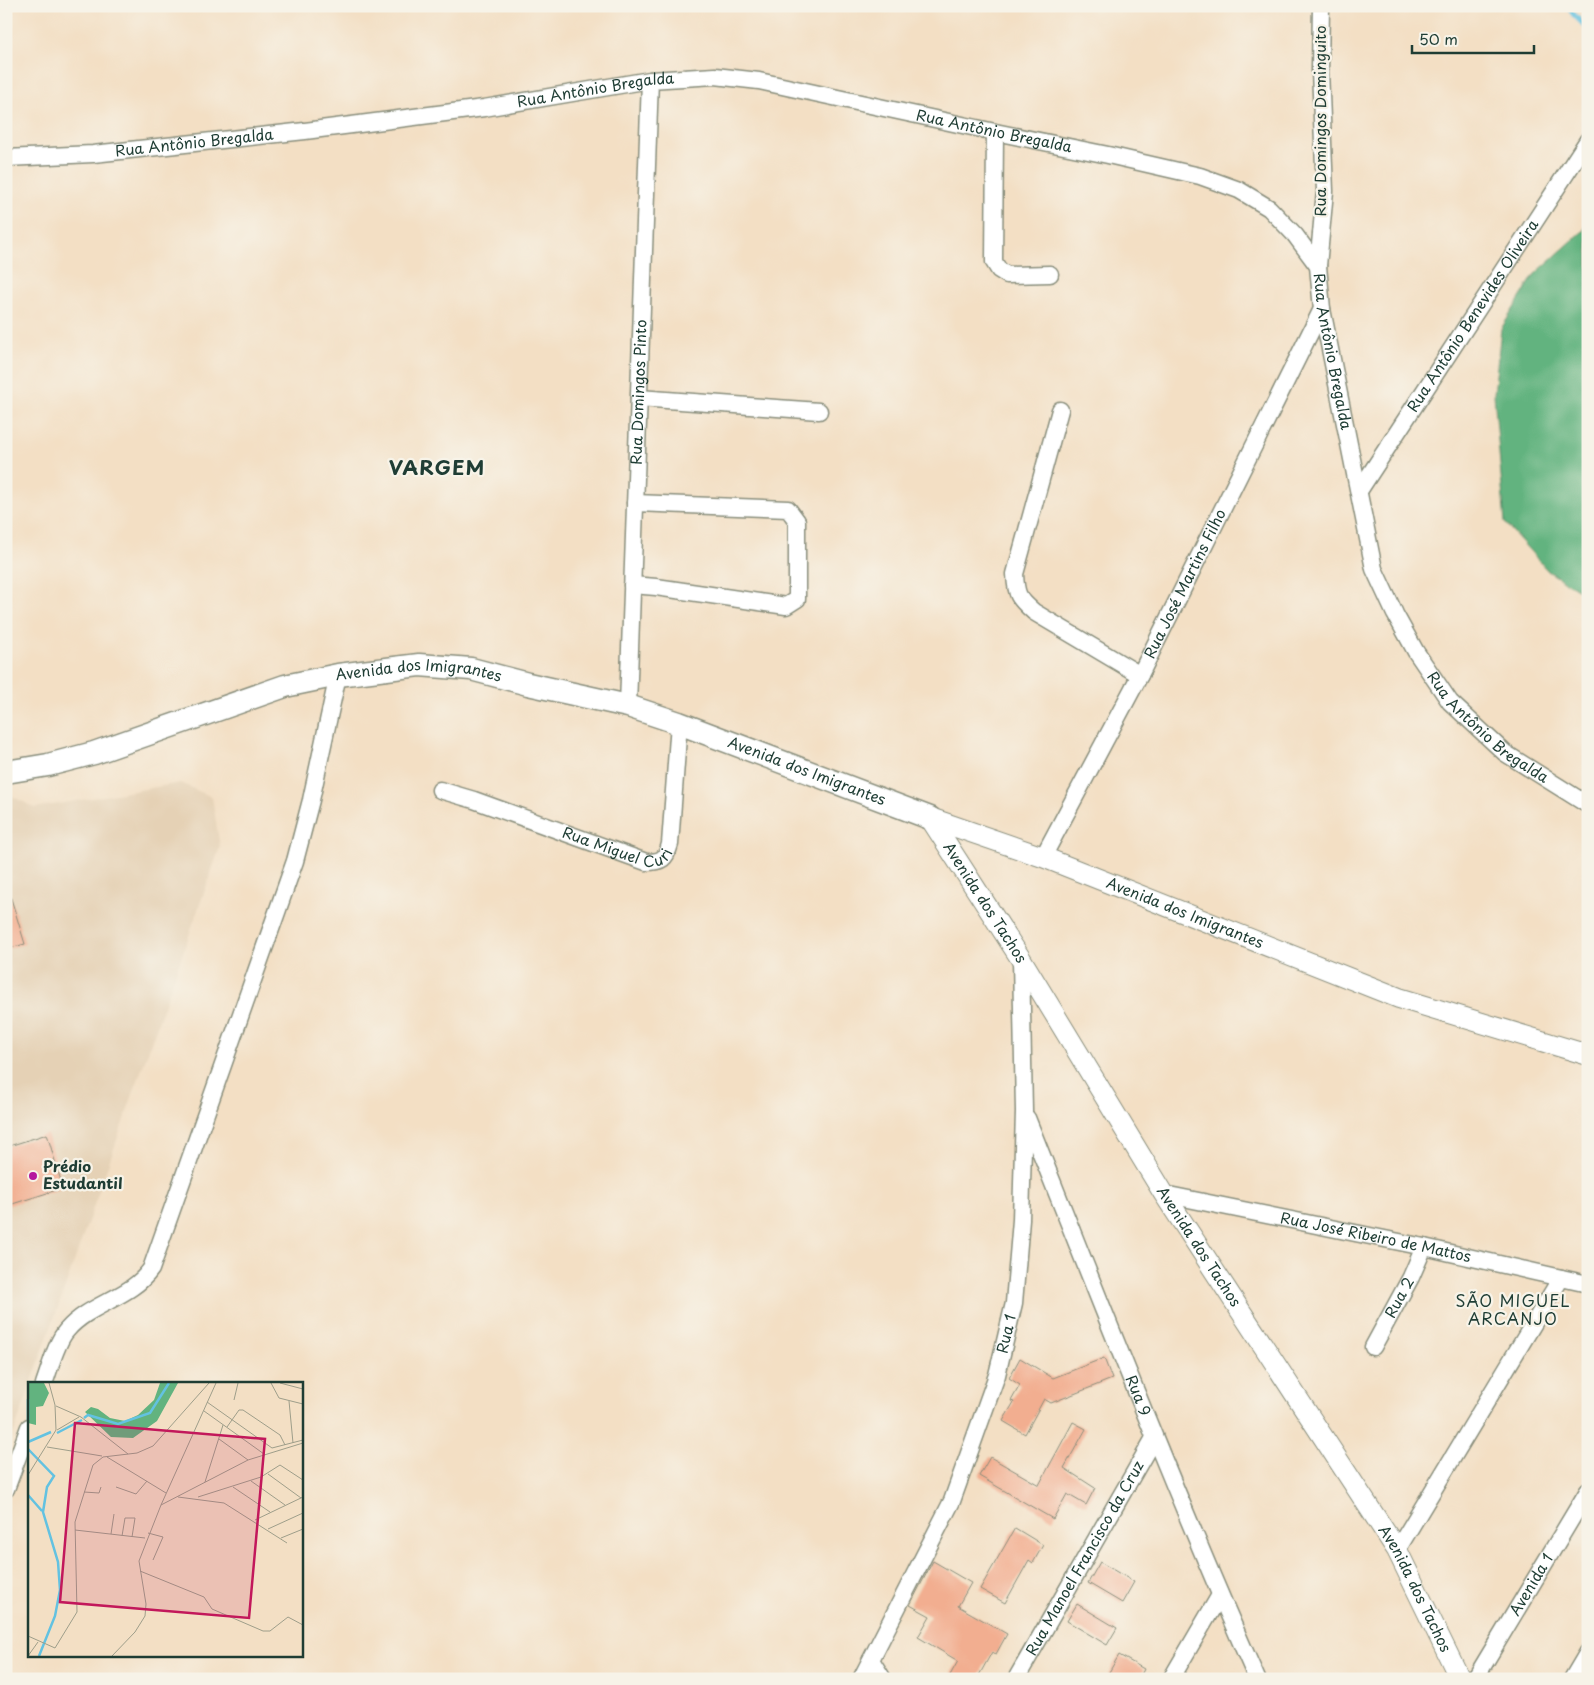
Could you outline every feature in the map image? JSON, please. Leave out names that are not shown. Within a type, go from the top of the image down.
[{"type":"main road","name":"Avenida dos Imigrantes","points":[[6,772],[48,765],[94,753],[285,686],[338,675],[419,665],[471,669],[528,684],[628,706],[679,723],[930,818]]},
{"type":"street","name":"Rua Domingos Dominguito","points":[[1318,266],[1325,191],[1320,70],[1320,6]]},
{"type":"street","name":"Rua Antônio Bregalda","points":[[6,158],[93,154],[305,130],[484,108],[650,80],[714,76],[759,81],[1108,155],[1200,176],[1239,190],[1269,208],[1295,235],[1318,266],[1322,309],[1374,569],[1395,614],[1416,652],[1450,702],[1506,753],[1588,805]]},
{"type":"street","name":"Rua Domingos Pinto","points":[[628,706],[650,80]]},
{"type":"street","points":[[995,132],[994,262],[999,270],[1007,275],[1050,274]]},
{"type":"street","name":"Rua Antônio Benevides Oliveira","points":[[1359,492],[1588,140]]},
{"type":"street","name":"Rua José Martins Filho","points":[[1044,857],[1140,675],[1322,309]]},
{"type":"street","points":[[639,398],[819,410]]},
{"type":"street","points":[[1060,410],[1016,574],[1016,590],[1022,602],[1034,612],[1140,675]]},
{"type":"street","points":[[632,585],[786,606],[797,599],[797,521],[788,509],[635,503]]},
{"type":"street","points":[[45,1382],[65,1332],[78,1319],[144,1280],[151,1269],[295,861],[312,800],[338,675]]},
{"type":"street","name":"Rua Miguel Curi","points":[[440,790],[474,800],[646,862],[658,862],[667,855],[670,844],[679,723]]},
{"type":"street","name":"Avenida dos Imigrantes","points":[[930,818],[1044,857],[1398,998],[1588,1055]]},
{"type":"street","name":"Avenida dos Tachos","points":[[930,818],[1021,959],[1164,1194],[1397,1550],[1460,1679]]},
{"type":"street","name":"Rua 1","points":[[861,1679],[952,1501],[997,1375],[1014,1303],[1021,1220],[1024,1111],[1021,959]]},
{"type":"street","name":"Rua 9","points":[[1024,1111],[1154,1438],[1257,1679]]},
{"type":"street","name":"Rua José Ribeiro de Mattos","points":[[1164,1194],[1424,1247],[1588,1284]]},
{"type":"street","name":"Rua 2","points":[[1373,1347],[1424,1247]]},
{"type":"street","points":[[1397,1550],[1561,1278]]},
{"type":"street","points":[[6,1489],[28,1430]]},
{"type":"street","name":"Rua Manoel Francisco da Cruz","points":[[1016,1679],[1154,1438]]},
{"type":"street","name":"Avenida 1","points":[[1475,1679],[1588,1491]]},
{"type":"street","points":[[1171,1679],[1220,1596]]},
{"type":"street","points":[[1572,1679],[1588,1652]]},
{"type":"street","points":[[871,1660],[883,1679]]},
{"type":"shaded area","points":[[180,783],[212,797],[220,847],[32,1382],[28,1382],[28,1393],[6,1454],[6,793],[35,808]]},
{"type":"green space","points":[[1588,224],[1588,596],[1548,571],[1505,523],[1494,394],[1501,329],[1535,274],[1583,231]]},
{"type":"building","points":[[6,892],[9,892],[25,944],[6,949]]},
{"type":"building","name":"Prédio Estudantil","points":[[47,1134],[63,1188],[6,1206],[6,1147]]},
{"type":"building","points":[[1020,1358],[1053,1378],[1104,1358],[1112,1379],[1051,1403],[1044,1399],[1025,1434],[1003,1421],[1014,1402],[1011,1401],[1020,1385],[1009,1378]]},
{"type":"building","points":[[1073,1422],[1086,1429],[1064,1468],[1095,1488],[1086,1505],[1067,1494],[1053,1519],[979,1476],[990,1457],[1039,1485]]},
{"type":"building","points":[[1015,1528],[1043,1545],[1033,1563],[1029,1560],[1005,1603],[980,1589]]},
{"type":"building","points":[[933,1561],[971,1583],[958,1606],[1007,1634],[996,1654],[992,1652],[977,1679],[948,1679],[958,1661],[918,1637],[930,1616],[910,1605]]},
{"type":"building","points":[[1100,1562],[1134,1582],[1122,1603],[1088,1583]]},
{"type":"building","points":[[1077,1604],[1117,1628],[1107,1645],[1067,1621]]},
{"type":"building","points":[[1119,1655],[1144,1669],[1139,1679],[1116,1679],[1108,1674]]},
{"type":"waterway","points":[[1568,6],[1588,29]]},
{"type":"place","name":"Prédio Estudantil","points":[[33,1176]]},
{"type":"district","name":"VARGEM","points":[[437,468]]},
{"type":"district","name":"SÃO MIGUEL ARCANJO","points":[[1513,1310]]}]
